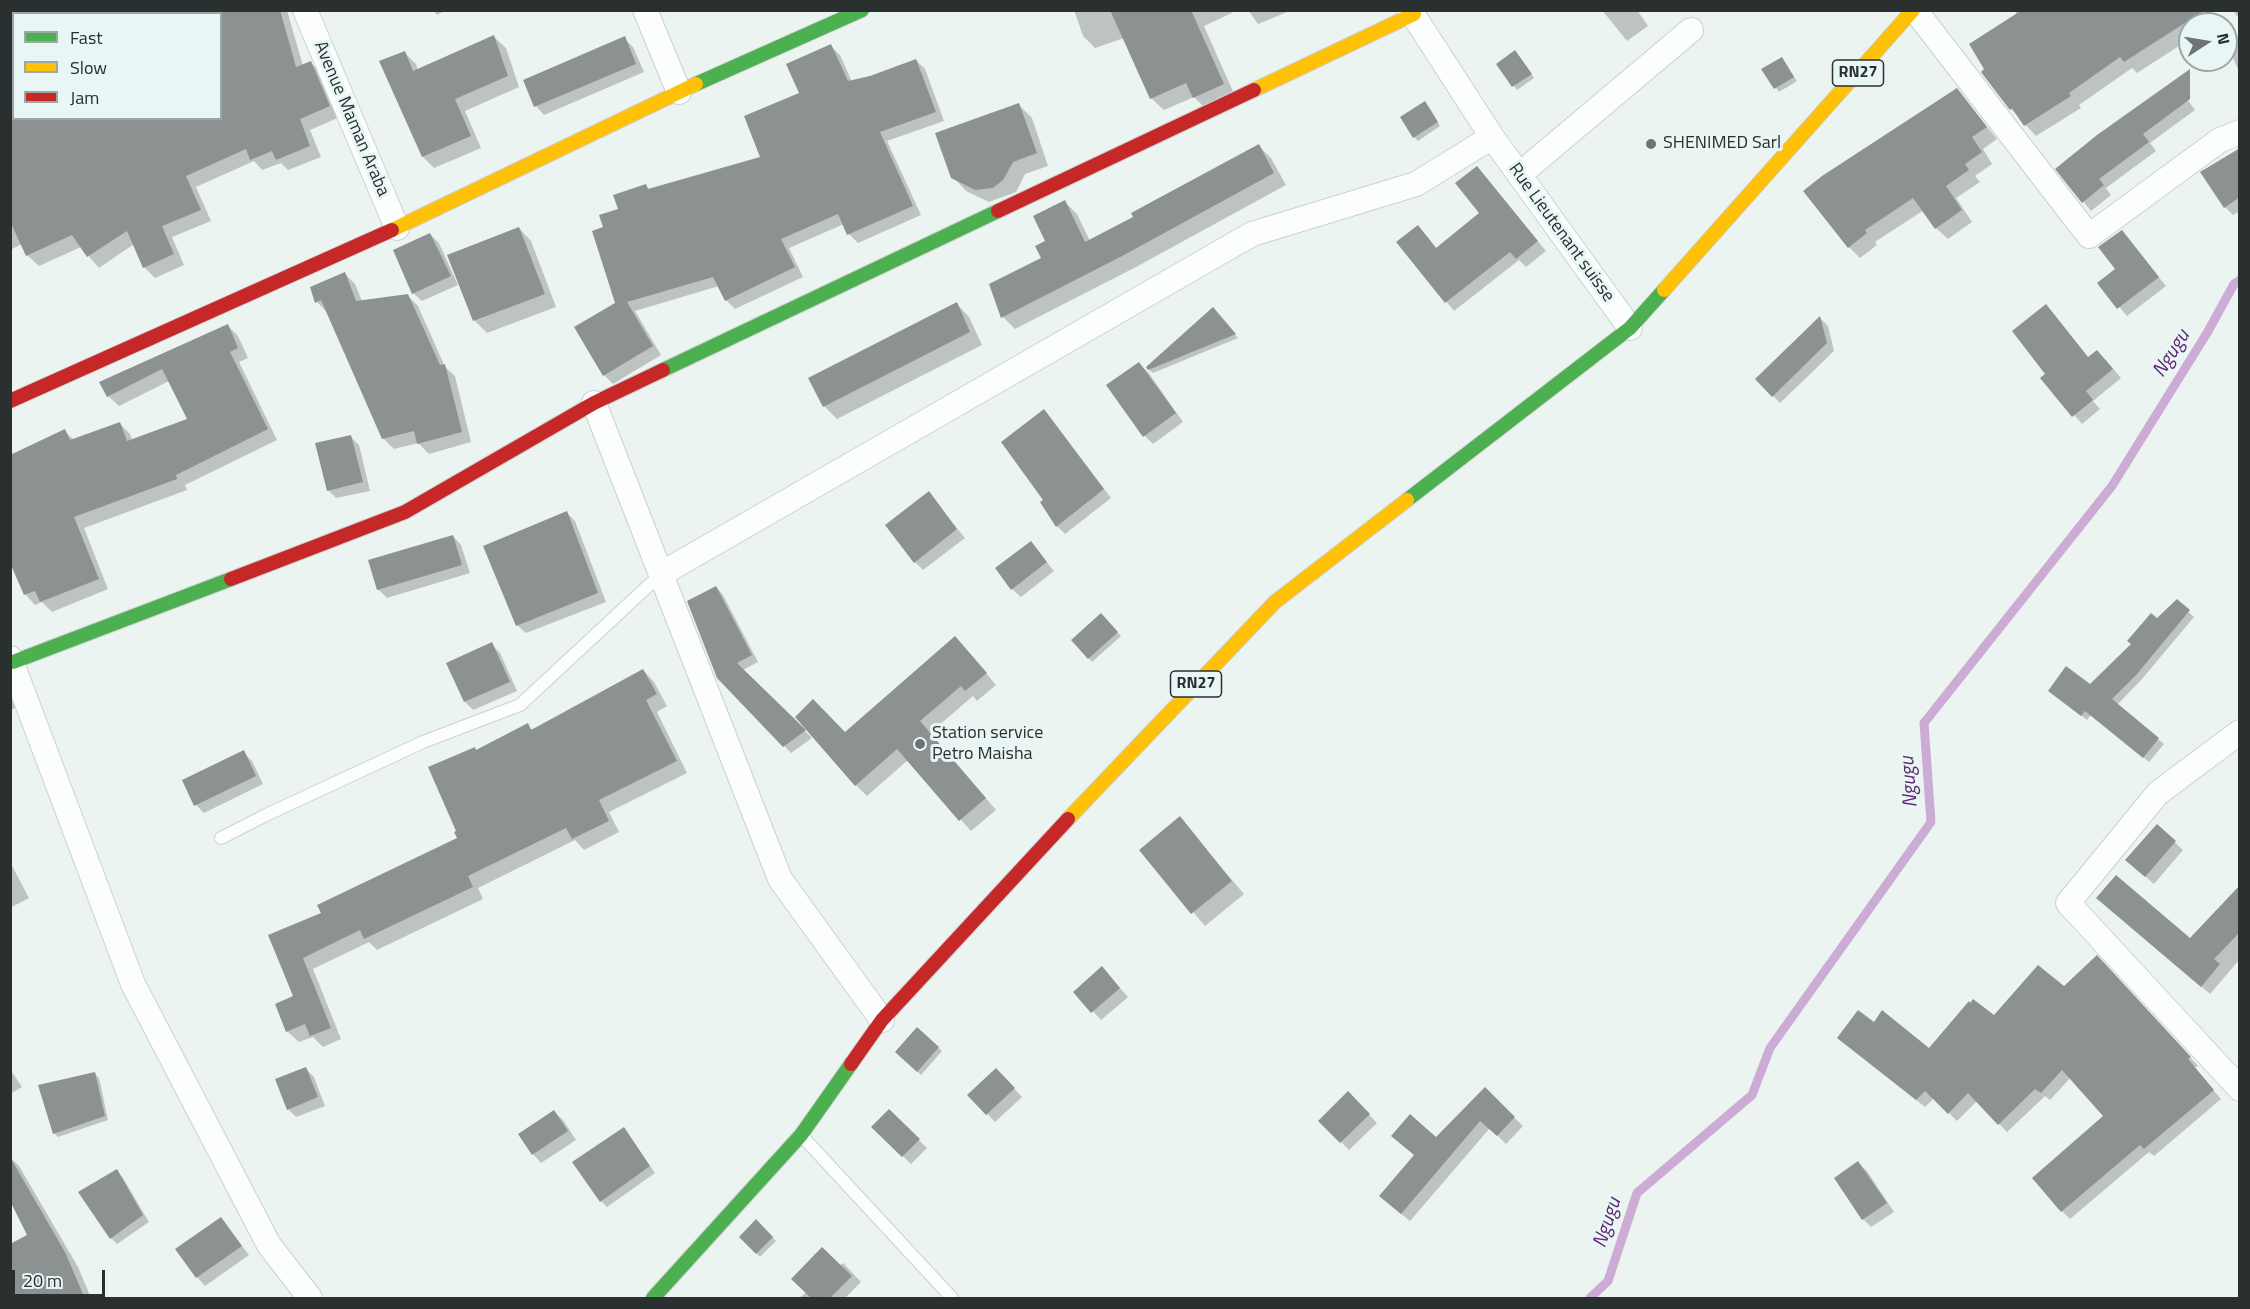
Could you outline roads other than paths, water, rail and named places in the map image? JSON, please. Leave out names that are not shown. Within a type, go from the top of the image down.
[{"type":"street","name":"Avenue Maman Araba","points":[[305,10],[397,228]]},
{"type":"street","points":[[645,10],[679,92]]},
{"type":"street","points":[[10,401],[397,228],[679,92],[862,10]]},
{"type":"street","points":[[1914,10],[2089,236],[2220,140],[2240,132]]},
{"type":"street","name":"RN27","points":[[653,1299],[801,1135],[882,1020],[1121,762],[1275,602],[1630,328],[1914,10]]},
{"type":"street","points":[[310,1299],[268,1245],[133,984],[12,660],[405,512],[594,403],[1412,12]]},
{"type":"street","name":"Rue Lieutenant suisse","points":[[1412,12],[1492,137],[1630,328]]},
{"type":"street","points":[[1519,175],[1691,30]]},
{"type":"street","points":[[661,574],[1252,234],[1416,184],[1492,137]]},
{"type":"street","points":[[594,403],[780,879],[882,1020]]},
{"type":"street","points":[[2240,732],[2158,793],[2068,903],[2240,1089]]},
{"type":"lane","points":[[220,838],[266,814],[423,742],[520,705],[661,574]]},
{"type":"lane","points":[[801,1135],[952,1299]]},
{"type":"waterway","name":"Ngugu","points":[[1590,1298],[1608,1281],[1637,1193],[1752,1095],[1770,1048],[1931,822],[1924,723],[2112,486],[2207,333],[2234,284],[2240,280]]},
{"type":"place","name":"SHENIMED Sarl","points":[[1651,144]]},
{"type":"place","name":"Station service Petro Maisha","points":[[920,744]]}]
